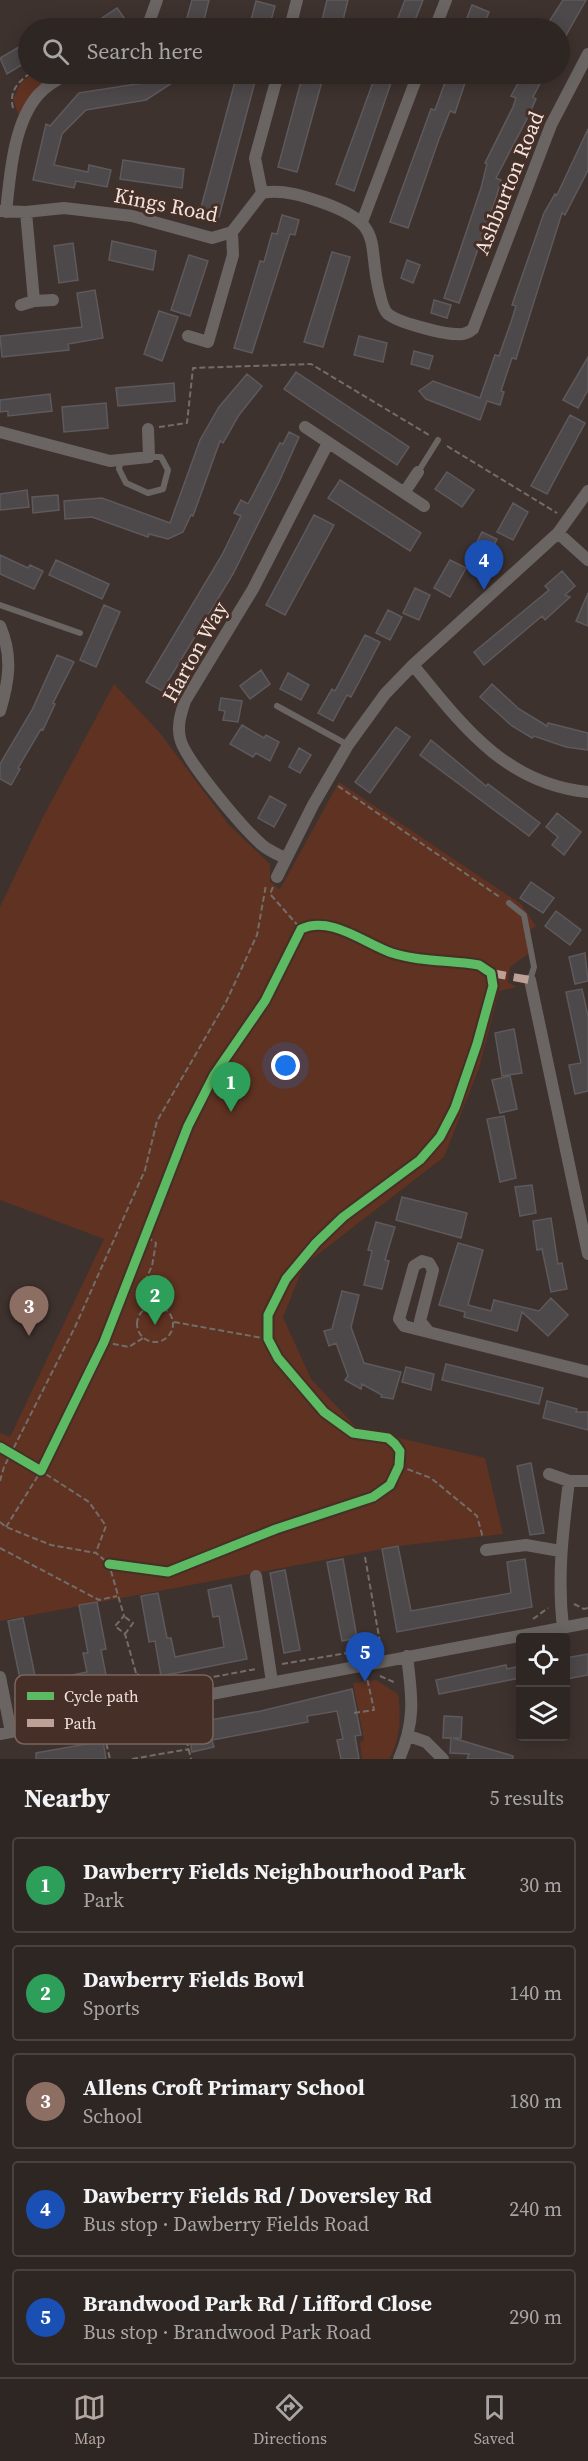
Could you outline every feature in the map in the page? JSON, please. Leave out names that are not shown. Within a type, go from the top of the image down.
[{"type":"street","points":[[151,18],[157,0]]},
{"type":"street","points":[[292,18],[297,0]]},
{"type":"street","points":[[439,18],[446,0]]},
{"type":"street","name":"Ashburton Road","points":[[362,222],[369,232],[375,249],[378,287],[387,313],[397,320],[456,334],[467,334],[473,329],[550,125],[588,54]]},
{"type":"street","points":[[3,211],[19,134],[27,113],[38,96],[54,84]]},
{"type":"street","points":[[275,84],[255,158],[262,192],[276,190],[310,198],[343,210],[362,222],[414,84]]},
{"type":"street","name":"Kings Road","points":[[3,211],[27,212],[64,208],[132,216],[212,238],[232,232],[262,192]]},
{"type":"street","points":[[27,212],[34,301]]},
{"type":"street","points":[[188,336],[208,342],[233,255],[232,232]]},
{"type":"street","points":[[21,305],[34,301],[53,300]]},
{"type":"street","points":[[305,427],[424,506]]},
{"type":"street","points":[[0,432],[91,458],[110,461],[149,457],[148,429]]},
{"type":"street","name":"Harton Way","points":[[285,858],[261,845],[226,807],[184,749],[180,737],[180,717],[185,702],[253,589],[328,443]]},
{"type":"street","points":[[404,493],[418,472]]},
{"type":"street","points":[[277,877],[285,858],[348,745],[385,694],[413,665],[558,533],[588,491]]},
{"type":"street","points":[[558,533],[588,560]]},
{"type":"street","points":[[0,626],[6,641],[10,666],[9,682],[0,711]]},
{"type":"street","points":[[413,665],[456,718],[489,752],[510,767],[545,781],[588,792]]},
{"type":"street","points":[[530,980],[588,1254]]},
{"type":"street","points":[[429,1331],[420,1321],[433,1270],[429,1263],[422,1261],[414,1266],[399,1318],[404,1326],[588,1372]]},
{"type":"street","points":[[549,1474],[569,1480],[588,1481]]},
{"type":"street","points":[[563,1627],[560,1602],[560,1551],[569,1480]]},
{"type":"street","points":[[486,1550],[526,1545],[560,1551]]},
{"type":"street","points":[[256,1576],[272,1682]]},
{"type":"street","points":[[213,1693],[588,1623]]},
{"type":"street","points":[[399,1759],[409,1736],[413,1711],[407,1656]]},
{"type":"street","points":[[0,1677],[8,1715],[6,1733]]},
{"type":"street","points":[[409,1736],[426,1742],[443,1759]]},
{"type":"lane","points":[[418,472],[438,440]]},
{"type":"lane","points":[[121,460],[119,469],[126,483],[148,493],[163,489],[168,470],[161,457],[149,457]]},
{"type":"lane","points":[[0,605],[80,633]]},
{"type":"lane","points":[[277,706],[348,745]]},
{"type":"lane","points":[[509,903],[524,915],[534,967],[530,980]]},
{"type":"path","points":[[148,429],[187,423],[193,368],[311,364],[567,520]]},
{"type":"path","points":[[328,779],[509,903]]},
{"type":"path","points":[[0,1481],[4,1467],[75,1327],[145,1170],[157,1122],[226,1002],[257,935],[268,876],[277,877],[270,894],[301,929]]},
{"type":"path","points":[[144,1337],[137,1323],[145,1309],[143,1284],[152,1266],[156,1243],[147,1237]]},
{"type":"path","points":[[104,1342],[129,1347],[144,1337],[161,1340],[170,1333],[173,1321],[169,1312],[160,1306],[145,1309]]},
{"type":"path","points":[[173,1321],[268,1339]]},
{"type":"path","points":[[399,1466],[431,1478],[477,1516],[486,1550]]},
{"type":"path","points":[[6,1527],[41,1471],[89,1502],[106,1526],[96,1553]]},
{"type":"path","points":[[0,1522],[6,1527],[51,1545],[96,1553],[109,1563],[124,1616],[133,1623],[125,1634]]},
{"type":"path","points":[[0,1548],[99,1600],[117,1596]]},
{"type":"path","points":[[365,1557],[381,1648],[370,1650]]},
{"type":"path","points":[[524,1620],[535,1618],[560,1602],[568,1600],[584,1609],[588,1608]]},
{"type":"path","points":[[124,1616],[115,1626],[125,1634],[136,1673],[139,1675]]},
{"type":"path","points":[[213,1677],[359,1652]]},
{"type":"path","points":[[354,1713],[374,1710],[367,1678]]},
{"type":"path","points":[[8,1715],[15,1714]]},
{"type":"path","points":[[107,1744],[110,1759]]},
{"type":"path","points":[[188,1744],[191,1759]]},
{"type":"path","points":[[132,1759],[189,1749]]},
{"type":"shaded area","points":[[20,84],[52,84],[21,122],[13,99]]},
{"type":"shaded area","points":[[114,684],[160,733],[229,825],[270,864],[270,882],[280,889],[339,782],[521,904],[536,926],[526,933],[528,954],[510,967],[508,982],[517,987],[499,991],[479,1068],[444,1157],[304,1265],[283,1317],[311,1379],[357,1428],[485,1458],[503,1534],[398,1546],[0,1621],[0,1433],[10,1437],[104,1239],[0,1200],[0,907],[42,819]]},
{"type":"shaded area","points":[[376,1680],[398,1694],[400,1719],[398,1735],[389,1759],[362,1759],[360,1742],[364,1740],[353,1683]]},
{"type":"building","points":[[192,0],[209,0],[204,18],[187,18]]},
{"type":"building","points":[[327,0],[348,0],[344,18],[322,18]]},
{"type":"building","points":[[405,0],[423,0],[416,18],[398,18]]},
{"type":"building","points":[[563,0],[586,0],[570,28],[570,18],[551,18]]},
{"type":"building","points":[[256,1],[275,6],[272,18],[252,18]]},
{"type":"building","points":[[472,5],[489,12],[487,18],[467,18]]},
{"type":"building","points":[[117,8],[124,18],[102,18]]},
{"type":"building","points":[[18,48],[18,67],[7,74],[0,58]]},
{"type":"building","points":[[137,84],[170,84],[146,100],[86,110],[62,134],[54,165],[88,172],[89,165],[111,170],[107,187],[76,181],[74,188],[33,180],[46,124],[50,126],[79,93]]},
{"type":"building","points":[[234,84],[254,84],[219,217],[200,211]]},
{"type":"building","points":[[300,84],[321,84],[297,172],[278,167]]},
{"type":"building","points":[[372,84],[391,84],[354,191],[336,184]]},
{"type":"building","points":[[444,84],[465,84],[455,113],[450,111],[408,228],[390,222],[431,109],[435,110]]},
{"type":"building","points":[[518,84],[540,84],[533,97],[536,99],[527,119],[496,178],[501,180],[496,198],[459,303],[444,298],[481,188],[487,164],[485,163],[516,98],[511,96]]},
{"type":"building","points":[[588,129],[588,170],[565,215],[562,213],[516,359],[512,358],[501,391],[504,392],[500,405],[487,401],[480,420],[426,399],[419,391],[433,381],[480,398],[495,355],[499,356],[511,322],[516,306],[512,305],[544,213],[555,194],[557,195]]},
{"type":"building","points":[[123,160],[184,169],[182,188],[120,179]]},
{"type":"building","points":[[282,215],[299,220],[295,235],[290,234],[252,353],[234,348],[260,261],[264,262],[272,233],[277,234]]},
{"type":"building","points":[[112,241],[156,251],[153,270],[109,260]]},
{"type":"building","points":[[73,243],[78,280],[59,283],[54,246]]},
{"type":"building","points":[[332,252],[350,257],[323,347],[304,342]]},
{"type":"building","points":[[189,255],[208,261],[190,316],[171,310]]},
{"type":"building","points":[[407,260],[420,265],[413,283],[401,278]]},
{"type":"building","points":[[95,290],[103,338],[68,344],[69,350],[2,357],[0,336],[82,327],[77,293]]},
{"type":"building","points":[[434,300],[451,305],[447,318],[431,313]]},
{"type":"building","points":[[159,311],[178,317],[162,361],[144,354]]},
{"type":"building","points":[[359,336],[387,343],[383,362],[354,355]]},
{"type":"building","points":[[414,351],[433,356],[429,369],[411,364]]},
{"type":"building","points":[[588,357],[588,390],[578,408],[563,400]]},
{"type":"building","points":[[296,372],[409,447],[397,465],[284,389]]},
{"type":"building","points":[[247,374],[262,386],[239,415],[223,443],[220,441],[193,516],[191,515],[183,532],[168,539],[149,534],[148,537],[92,517],[65,519],[64,501],[102,498],[170,523],[200,440],[219,407]]},
{"type":"building","points":[[174,383],[175,401],[118,406],[116,388]]},
{"type":"building","points":[[50,394],[52,411],[8,416],[8,411],[0,412],[0,400]]},
{"type":"building","points":[[106,403],[108,428],[64,432],[62,407]]},
{"type":"building","points":[[570,415],[585,423],[547,494],[531,486]]},
{"type":"building","points":[[289,432],[299,437],[279,482],[233,574],[162,691],[146,682],[222,555],[241,516],[234,513],[241,500],[248,504],[280,443],[283,444]]},
{"type":"building","points":[[447,472],[474,490],[462,507],[435,489]]},
{"type":"building","points":[[340,480],[421,533],[410,551],[328,498]]},
{"type":"building","points":[[27,490],[29,507],[0,510],[0,494]]},
{"type":"building","points":[[58,495],[59,510],[33,513],[32,497]]},
{"type":"building","points":[[513,503],[528,512],[513,540],[497,532]]},
{"type":"building","points":[[314,515],[334,525],[285,615],[266,605]]},
{"type":"building","points":[[482,532],[497,539],[482,569],[467,562]]},
{"type":"building","points":[[0,555],[28,568],[30,565],[43,571],[34,589],[0,574]]},
{"type":"building","points":[[56,560],[109,584],[102,599],[49,575]]},
{"type":"building","points":[[450,560],[466,568],[450,597],[434,588]]},
{"type":"building","points":[[562,571],[575,586],[565,595],[570,597],[545,620],[542,616],[484,665],[474,652],[549,590],[545,586]]},
{"type":"building","points":[[415,588],[430,595],[419,620],[403,613]]},
{"type":"building","points":[[588,593],[588,626],[576,621]]},
{"type":"building","points":[[104,605],[120,612],[96,667],[80,660]]},
{"type":"building","points":[[388,610],[402,617],[390,640],[376,633]]},
{"type":"building","points":[[365,635],[380,642],[351,697],[347,695],[333,721],[318,713],[332,689],[335,691]]},
{"type":"building","points":[[57,655],[74,662],[53,703],[55,704],[43,730],[41,729],[18,768],[20,769],[11,785],[0,779],[0,764],[32,710]]},
{"type":"building","points":[[261,670],[270,684],[250,699],[240,686]]},
{"type":"building","points":[[288,673],[309,685],[301,700],[280,689]]},
{"type":"building","points":[[492,684],[519,709],[547,726],[548,723],[588,733],[588,750],[566,747],[534,736],[532,738],[512,726],[480,697]]},
{"type":"building","points":[[221,698],[242,701],[238,722],[223,720],[225,711],[219,710]]},
{"type":"building","points":[[242,725],[264,738],[266,735],[279,742],[270,761],[256,753],[253,757],[230,744]]},
{"type":"building","points":[[396,727],[410,737],[370,793],[355,782]]},
{"type":"building","points":[[431,740],[486,786],[488,784],[540,823],[529,836],[420,755]]},
{"type":"building","points":[[299,748],[311,755],[300,773],[289,767]]},
{"type":"building","points":[[270,796],[286,805],[274,827],[258,818]]},
{"type":"building","points":[[557,813],[581,832],[564,855],[552,845],[558,837],[546,827]]},
{"type":"building","points":[[531,882],[554,898],[543,913],[520,898]]},
{"type":"building","points":[[556,911],[581,930],[570,945],[545,926]]},
{"type":"building","points":[[585,953],[588,981],[575,984],[569,957]]},
{"type":"building","points":[[582,989],[588,1016],[588,1091],[575,1094],[569,1065],[581,1063],[566,992]]},
{"type":"building","points":[[514,1029],[522,1073],[502,1076],[495,1033]]},
{"type":"building","points":[[510,1076],[517,1109],[500,1113],[492,1080]]},
{"type":"building","points":[[504,1116],[516,1178],[500,1182],[487,1119]]},
{"type":"building","points":[[532,1185],[536,1213],[520,1216],[515,1187]]},
{"type":"building","points":[[402,1197],[467,1213],[461,1238],[396,1220]]},
{"type":"building","points":[[551,1218],[558,1264],[562,1263],[567,1289],[551,1292],[542,1249],[537,1250],[533,1221]]},
{"type":"building","points":[[376,1222],[395,1227],[385,1260],[389,1261],[382,1289],[364,1285],[372,1251],[368,1250]]},
{"type":"building","points":[[458,1243],[483,1250],[468,1305],[491,1311],[494,1300],[539,1311],[551,1298],[568,1315],[548,1336],[522,1312],[517,1331],[464,1317],[465,1312],[439,1305]]},
{"type":"building","points":[[342,1291],[359,1295],[351,1327],[364,1363],[401,1372],[393,1399],[381,1397],[382,1395],[362,1384],[361,1389],[345,1380],[348,1376],[336,1343],[329,1346],[324,1331],[332,1329]]},
{"type":"building","points":[[446,1364],[543,1388],[539,1404],[442,1380]]},
{"type":"building","points":[[406,1367],[434,1374],[431,1390],[402,1382]]},
{"type":"building","points":[[547,1401],[577,1409],[576,1412],[588,1412],[588,1430],[543,1418]]},
{"type":"building","points":[[531,1463],[544,1533],[530,1535],[517,1466]]},
{"type":"building","points":[[398,1546],[411,1611],[511,1593],[507,1562],[525,1559],[532,1607],[397,1632],[382,1549]]},
{"type":"building","points":[[343,1559],[357,1638],[342,1641],[327,1562]]},
{"type":"building","points":[[285,1570],[300,1650],[284,1653],[270,1573]]},
{"type":"building","points":[[231,1585],[247,1659],[161,1675],[155,1641],[149,1642],[141,1596],[158,1593],[167,1638],[171,1638],[175,1657],[224,1647],[219,1616],[213,1617],[208,1590]]},
{"type":"building","points":[[97,1602],[106,1649],[101,1650],[106,1675],[72,1675],[87,1672],[83,1653],[88,1653],[79,1605]]},
{"type":"building","points":[[23,1618],[35,1675],[19,1675],[8,1621]]},
{"type":"building","points":[[588,1654],[588,1675],[570,1678],[570,1657]]},
{"type":"building","points":[[506,1665],[507,1669],[516,1667],[516,1679],[439,1694],[436,1680]]},
{"type":"building","points":[[352,1689],[361,1735],[355,1736],[359,1759],[341,1759],[337,1740],[343,1739],[337,1711],[307,1716],[308,1722],[213,1740],[213,1719],[261,1711]]},
{"type":"building","points":[[444,1716],[462,1717],[461,1738],[453,1738],[513,1756],[513,1759],[467,1759],[469,1754],[450,1753],[451,1738],[443,1738]]},
{"type":"building","points":[[86,1744],[104,1744],[106,1759],[36,1759],[36,1753]]},
{"type":"building","points":[[191,1744],[213,1744],[214,1747],[192,1752]]},
{"type":"marked path","points":[[491,973],[530,980]]},
{"type":"cycle path","points":[[0,1447],[41,1471],[104,1342],[188,1126],[214,1075],[265,1001],[301,929],[324,925],[347,932],[392,953],[413,958],[479,965],[491,973],[493,986],[477,1044],[455,1108],[440,1137],[420,1160],[343,1217],[316,1243],[286,1279],[268,1315],[268,1339],[278,1358],[324,1412],[353,1433],[388,1438],[395,1444],[400,1451],[399,1466],[390,1485],[373,1497],[276,1529],[168,1572],[109,1564]]},
{"type":"place","name":"Dawberry Fields Rd / Doversley Rd","points":[[484,590]]},
{"type":"place","name":"Dawberry Fields Neighbourhood Park","points":[[231,1112]]},
{"type":"place","name":"Dawberry Fields Bowl","points":[[155,1325]]},
{"type":"place","name":"Allens Croft Primary School","points":[[29,1336]]},
{"type":"place","name":"Brandwood Park Rd / Lifford Close","points":[[365,1682]]}]
